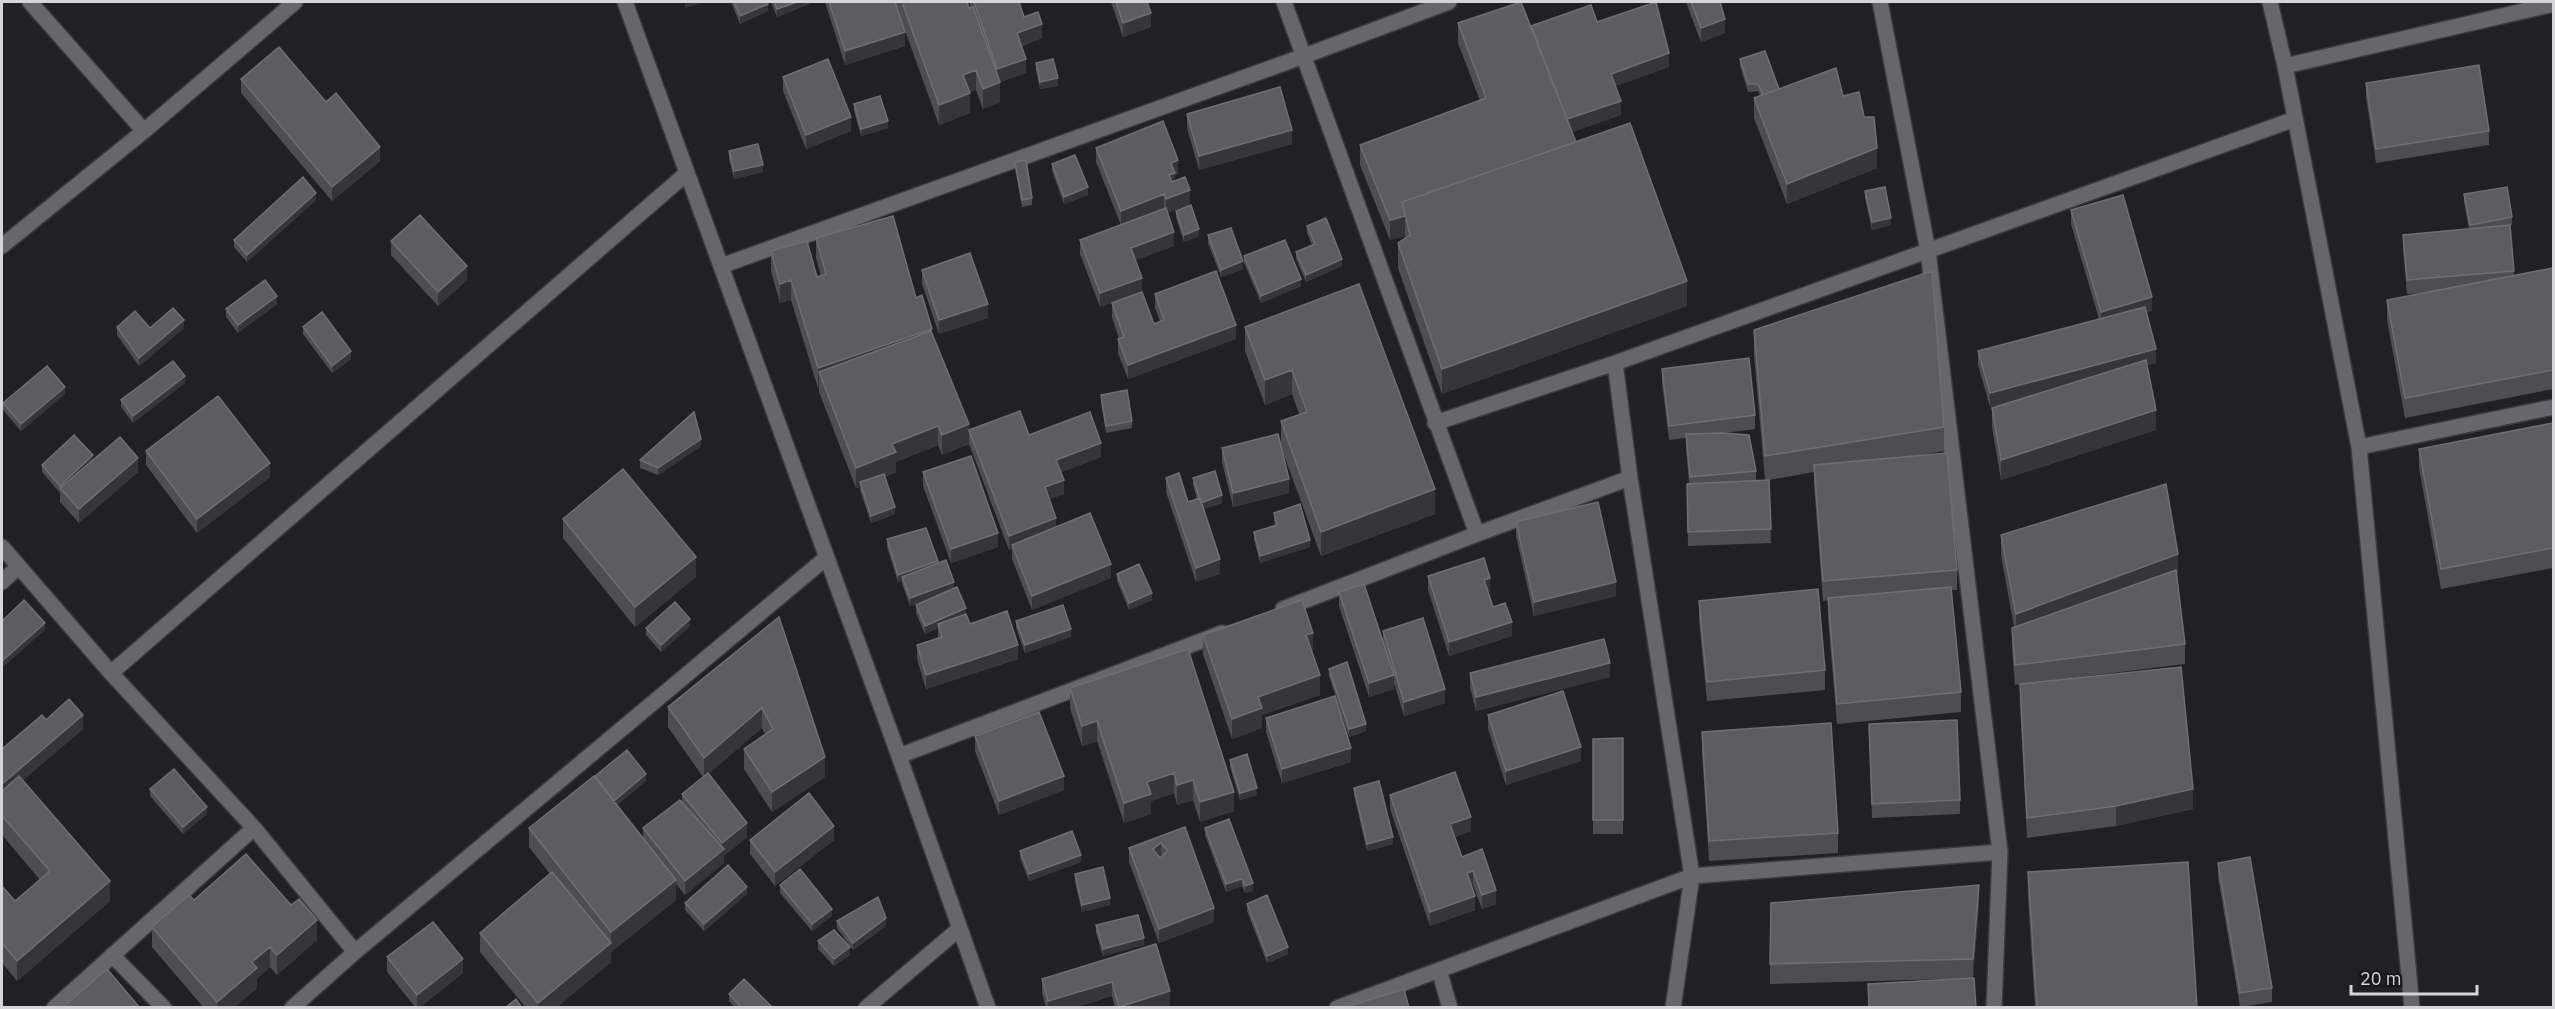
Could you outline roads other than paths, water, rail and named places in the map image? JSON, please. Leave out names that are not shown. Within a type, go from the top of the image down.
[{"type":"street","points":[[30,2],[144,131]]},
{"type":"street","points":[[2,246],[144,131],[295,2]]},
{"type":"street","points":[[625,2],[899,756],[988,1008]]},
{"type":"street","points":[[1284,2],[1477,534]]},
{"type":"street","points":[[721,266],[1449,2]]},
{"type":"street","points":[[1880,2],[1928,251],[2000,852],[1994,1008]]},
{"type":"street","points":[[2270,2],[2285,66],[2359,447],[2412,1008]]},
{"type":"street","points":[[2285,66],[2553,4]]},
{"type":"street","points":[[1435,423],[1615,363],[2295,119]]},
{"type":"street","points":[[111,672],[687,173]]},
{"type":"street","points":[[1615,363],[1630,478],[1692,876],[1673,1008]]},
{"type":"street","points":[[2359,447],[2553,407]]},
{"type":"street","points":[[1271,614],[1477,534],[1630,478]]},
{"type":"street","points":[[2,547],[111,672],[254,828],[355,952]]},
{"type":"street","points":[[292,1008],[355,952],[826,558]]},
{"type":"street","points":[[2,582],[18,567]]},
{"type":"street","points":[[899,756],[1239,627]]},
{"type":"street","points":[[54,1008],[254,828]]},
{"type":"street","points":[[1337,1008],[1692,876],[2000,852]]},
{"type":"street","points":[[867,1008],[959,929]]},
{"type":"street","points":[[112,955],[164,1008]]},
{"type":"street","points":[[1439,970],[1450,1008]]}]
